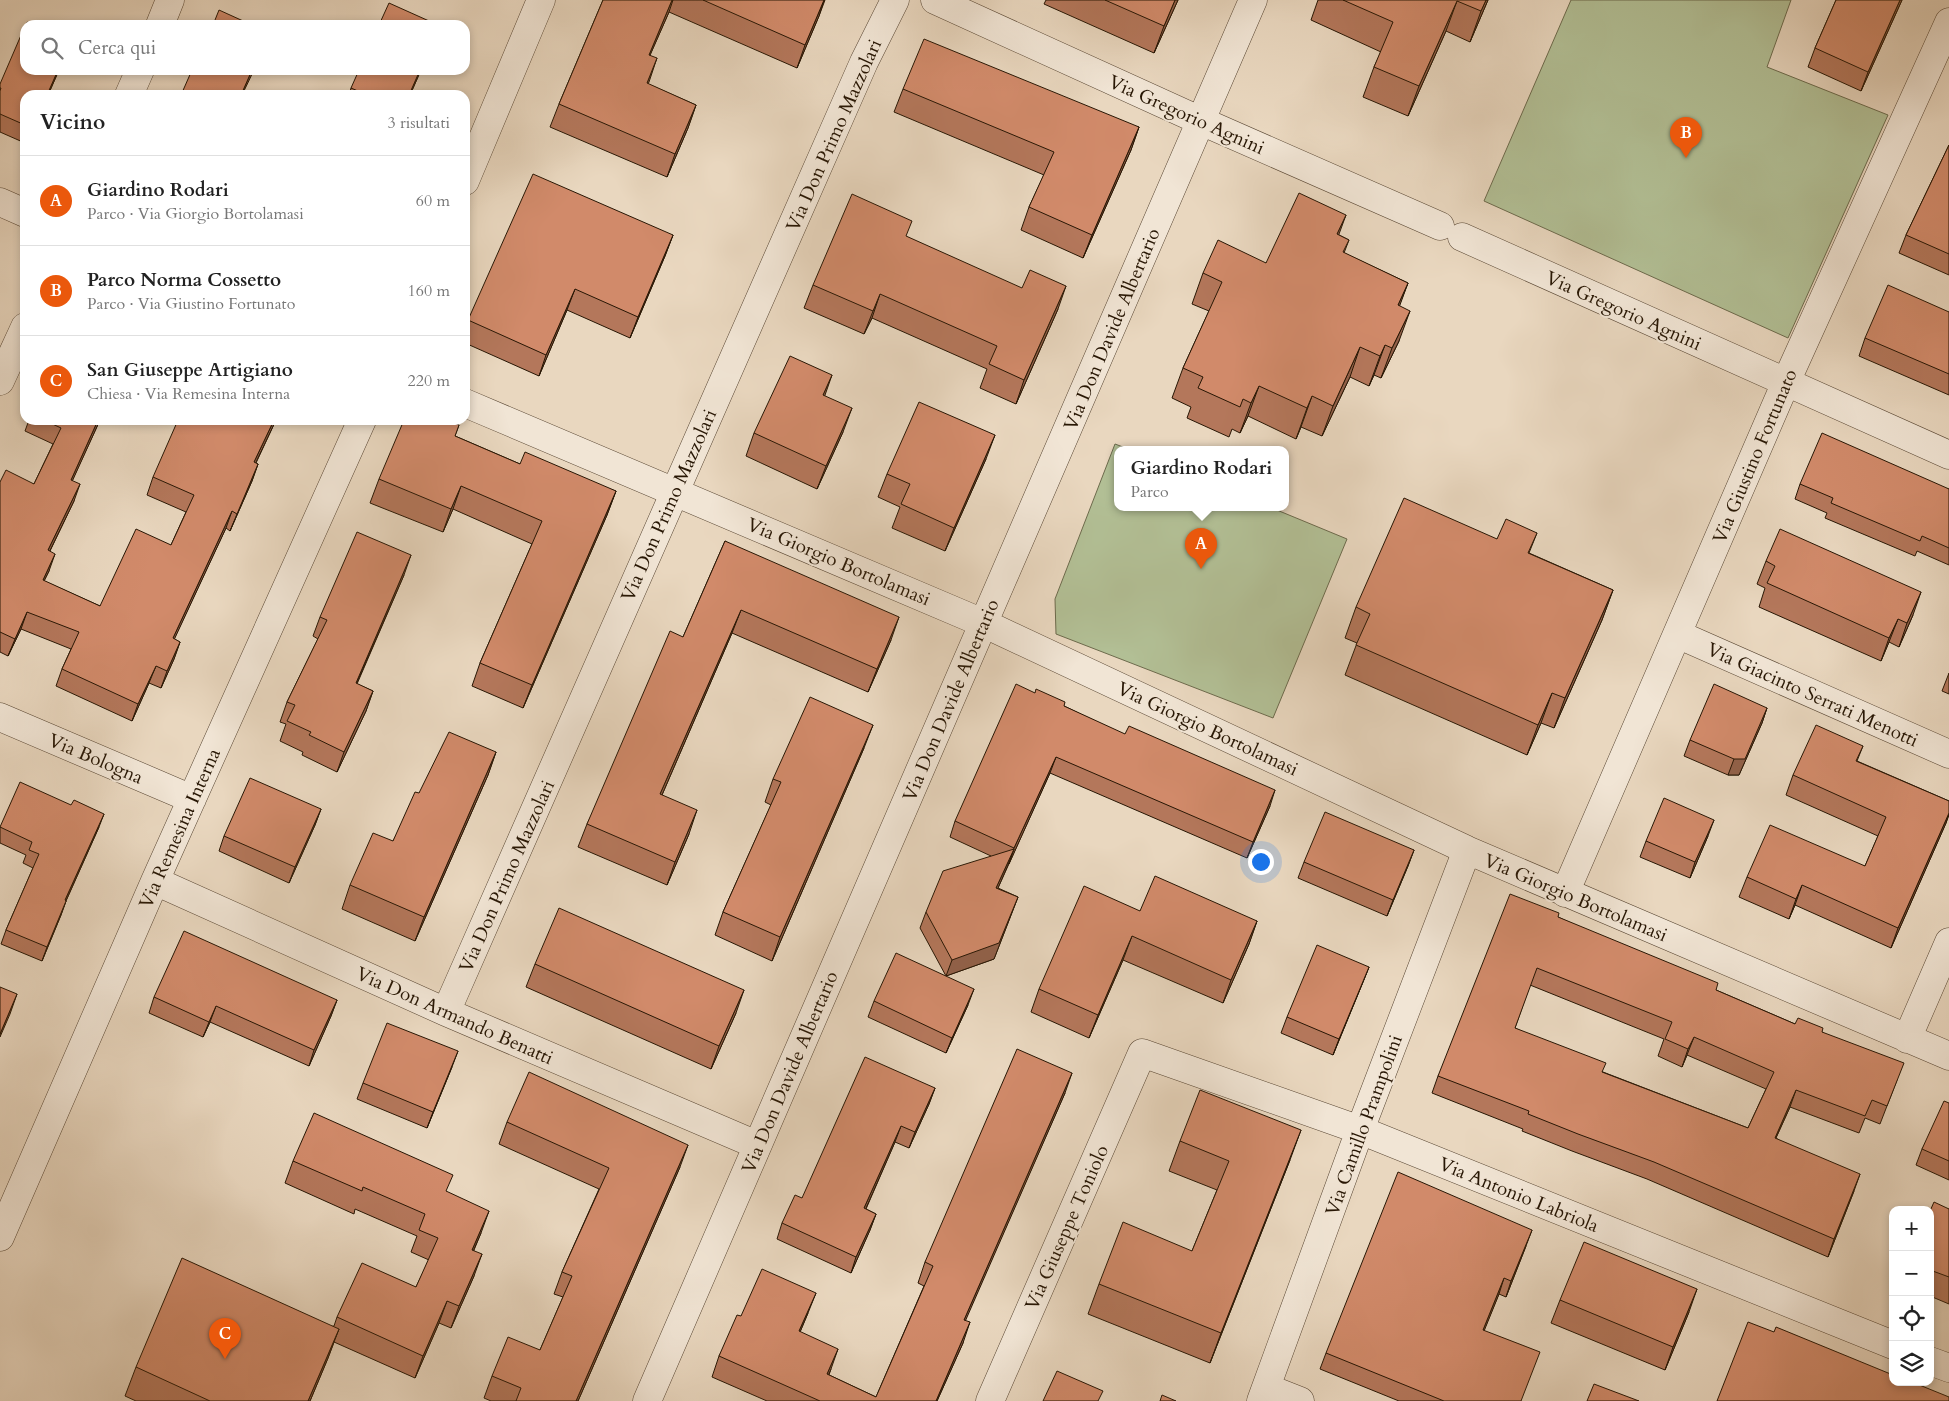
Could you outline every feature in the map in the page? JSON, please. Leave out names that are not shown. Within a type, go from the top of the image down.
[{"type":"street","points":[[162,20],[170,0]]},
{"type":"street","points":[[470,170],[541,0]]},
{"type":"street","name":"Via Don Primo Mazzolari","points":[[446,1012],[864,62],[895,0]]},
{"type":"street","name":"Via Gregorio Agnini","points":[[935,0],[1949,455]]},
{"type":"street","name":"Via Don Davide Albertario","points":[[646,1401],[1254,0]]},
{"type":"street","name":"Via Giustino Fortunato","points":[[1565,893],[1786,382],[1943,52],[1949,22]]},
{"type":"street","points":[[131,90],[138,75]]},
{"type":"street","points":[[0,202],[20,211]]},
{"type":"street","points":[[0,381],[20,338]]},
{"type":"street","name":"Via Giorgio Bortolamasi","points":[[470,405],[983,623],[1467,850],[1949,1056]]},
{"type":"street","name":"Via Remesina Interna","points":[[1,1234],[155,881],[360,425]]},
{"type":"street","name":"Via Giacinto Serrati Menotti","points":[[1677,634],[1949,754]]},
{"type":"street","name":"Via Bologna","points":[[0,717],[192,799]]},
{"type":"street","name":"Via Camillo Prampolini","points":[[1264,1394],[1360,1130],[1467,850]]},
{"type":"street","name":"Via Don Armando Benatti","points":[[155,881],[446,1012],[757,1145]]},
{"type":"street","points":[[1907,1038],[1949,942]]},
{"type":"street","name":"Via Antonio Labriola","points":[[1142,1053],[1360,1130],[1889,1343]]},
{"type":"street","name":"Via Giuseppe Toniolo","points":[[990,1401],[1142,1053]]},
{"type":"street","points":[[1934,1362],[1949,1368]]},
{"type":"street","points":[[1264,1394],[1300,1401]]},
{"type":"green space","points":[[1571,0],[1791,0],[1767,67],[1888,115],[1788,338],[1484,201]]},
{"type":"green space","points":[[1114,447],[1114,511],[1279,511],[1347,539],[1273,718],[1056,634],[1055,599]]},
{"type":"building","points":[[603,0],[672,0],[649,55],[657,58],[647,83],[696,105],[675,154],[559,104]]},
{"type":"building","points":[[703,0],[824,0],[805,45]]},
{"type":"building","points":[[1105,0],[1175,0],[1164,26]]},
{"type":"building","points":[[1343,0],[1486,0],[1481,11],[1457,1],[1419,86],[1374,67],[1393,22]]},
{"type":"building","points":[[1836,0],[1900,0],[1868,72],[1815,48]]},
{"type":"building","points":[[389,3],[427,20],[381,20]]},
{"type":"building","points":[[219,10],[241,20],[215,20]]},
{"type":"building","points":[[20,38],[20,75],[56,75],[49,90],[20,90],[20,123],[0,114],[0,84]]},
{"type":"building","points":[[924,39],[1139,127],[1092,235],[1029,207],[1054,152],[903,89]]},
{"type":"building","points":[[190,75],[250,75],[243,90],[183,90]]},
{"type":"building","points":[[357,75],[418,75],[411,90],[356,90],[351,88]]},
{"type":"building","points":[[1949,145],[1949,254],[1906,235]]},
{"type":"building","points":[[533,174],[673,235],[638,317],[575,289],[546,355],[470,321],[470,316]]},
{"type":"building","points":[[1299,193],[1346,215],[1337,234],[1349,240],[1343,252],[1408,283],[1398,305],[1410,311],[1392,348],[1385,345],[1380,356],[1360,347],[1333,406],[1312,396],[1307,408],[1259,386],[1251,403],[1243,399],[1240,407],[1198,388],[1203,377],[1183,368],[1222,282],[1203,273],[1218,240],[1266,263]]},
{"type":"building","points":[[852,194],[912,221],[906,236],[1022,288],[1030,270],[1066,286],[1024,380],[989,364],[997,346],[880,294],[873,311],[813,285]]},
{"type":"building","points":[[1888,285],[1949,312],[1949,374],[1865,338]]},
{"type":"building","points":[[790,356],[832,375],[823,395],[852,408],[826,466],[754,433]]},
{"type":"building","points":[[919,402],[995,435],[954,528],[901,504],[910,484],[887,474]]},
{"type":"building","points":[[55,425],[96,425],[71,480],[80,484],[48,550],[55,554],[43,580],[100,606],[136,529],[171,545],[194,495],[153,477],[176,425],[272,425],[254,462],[258,464],[237,514],[232,511],[173,638],[180,642],[167,671],[156,666],[138,704],[62,669],[79,632],[27,612],[15,639],[0,632],[0,482],[6,470],[34,484],[61,428]]},
{"type":"building","points":[[402,425],[459,425],[455,436],[520,464],[525,452],[616,491],[532,685],[480,663],[542,521],[461,486],[451,509],[379,479]]},
{"type":"building","points":[[1822,433],[1949,489],[1949,548],[1922,536],[1920,541],[1831,503],[1833,498],[1800,484]]},
{"type":"building","points":[[1404,498],[1497,539],[1506,519],[1537,533],[1528,553],[1613,590],[1565,698],[1552,693],[1538,725],[1356,645],[1370,614],[1356,607]]},
{"type":"building","points":[[1780,529],[1921,592],[1907,623],[1898,619],[1889,638],[1767,583],[1775,566],[1766,561]]},
{"type":"building","points":[[357,532],[411,555],[356,683],[373,691],[344,752],[309,735],[311,732],[287,721],[295,705],[287,702],[327,620],[320,617]]},
{"type":"building","points":[[725,541],[899,617],[877,669],[741,610],[660,794],[697,810],[675,862],[587,824],[670,631],[683,637]]},
{"type":"building","points":[[1016,684],[1035,693],[1036,689],[1065,702],[1064,706],[1125,734],[1129,726],[1275,790],[1253,842],[1056,757],[1014,848],[955,821]]},
{"type":"building","points":[[1714,684],[1767,708],[1745,759],[1734,759],[1690,740]]},
{"type":"building","points":[[810,697],[873,725],[780,937],[723,912],[781,782],[773,779]]},
{"type":"building","points":[[1816,725],[1863,746],[1856,761],[1949,801],[1949,813],[1898,928],[1802,885],[1796,899],[1747,877],[1770,825],[1865,866],[1886,817],[1793,775]]},
{"type":"building","points":[[449,732],[496,752],[424,917],[350,885],[373,833],[393,841],[415,792],[419,793]]},
{"type":"building","points":[[250,778],[321,809],[295,867],[224,836]]},
{"type":"building","points":[[20,782],[71,805],[74,800],[104,814],[65,900],[47,947],[6,930],[39,854],[29,850],[32,842],[0,827]]},
{"type":"building","points":[[1664,798],[1714,820],[1695,862],[1646,841]]},
{"type":"building","points":[[1325,812],[1414,850],[1393,900],[1304,862]]},
{"type":"building","points":[[1014,849],[996,888],[1018,897],[999,943],[952,960],[926,912],[943,871]]},
{"type":"building","points":[[1155,876],[1257,921],[1231,980],[1132,936],[1098,1015],[1039,989],[1084,886],[1140,911]]},
{"type":"building","points":[[1510,894],[1559,913],[1558,917],[1718,983],[1716,990],[1795,1024],[1798,1018],[1823,1028],[1822,1032],[1904,1063],[1887,1106],[1872,1100],[1865,1116],[1796,1090],[1775,1138],[1860,1174],[1834,1239],[1654,1162],[1578,1134],[1528,1114],[1529,1111],[1438,1076]],"holes":[[[1537,968],[1672,1022],[1665,1039],[1688,1049],[1694,1037],[1774,1072],[1748,1128],[1602,1072],[1606,1063],[1515,1028]]]},
{"type":"building","points":[[559,908],[744,990],[719,1046],[535,964]]},
{"type":"building","points":[[184,931],[337,1000],[314,1050],[216,1006],[209,1022],[154,997]]},
{"type":"building","points":[[1317,945],[1369,967],[1339,1039],[1287,1017]]},
{"type":"building","points":[[896,953],[974,989],[952,1038],[874,1001]]},
{"type":"building","points":[[0,987],[17,994],[0,1034]]},
{"type":"building","points":[[387,1023],[458,1051],[433,1112],[363,1083]]},
{"type":"building","points":[[1017,1049],[1072,1073],[964,1320],[970,1322],[936,1401],[820,1401],[719,1356],[737,1315],[741,1316],[762,1269],[816,1293],[799,1331],[838,1349],[827,1374],[876,1397],[933,1266],[925,1262]]},
{"type":"building","points":[[865,1057],[935,1088],[915,1132],[901,1126],[864,1208],[876,1214],[856,1257],[782,1223],[795,1195],[802,1198]]},
{"type":"building","points":[[529,1072],[688,1145],[576,1401],[516,1401],[521,1388],[492,1376],[508,1337],[540,1350],[572,1276],[562,1272],[609,1168],[507,1122]]},
{"type":"building","points":[[1200,1090],[1301,1130],[1221,1333],[1099,1284],[1123,1222],[1192,1251],[1229,1161],[1180,1141]]},
{"type":"building","points":[[1944,1101],[1949,1103],[1949,1161],[1922,1149]]},
{"type":"building","points":[[314,1113],[453,1175],[446,1191],[489,1211],[472,1250],[482,1254],[459,1306],[447,1301],[423,1356],[337,1317],[362,1263],[416,1287],[438,1238],[419,1230],[425,1214],[363,1187],[362,1191],[293,1161]]},
{"type":"building","points":[[1398,1172],[1532,1230],[1511,1281],[1504,1278],[1483,1330],[1540,1352],[1521,1401],[1444,1401],[1326,1353]]},
{"type":"building","points":[[1934,1202],[1949,1209],[1949,1277],[1934,1271],[1934,1206],[1932,1206]]},
{"type":"building","points":[[1584,1242],[1697,1289],[1673,1347],[1560,1300]]},
{"type":"building","points":[[182,1258],[339,1329],[308,1401],[210,1401],[136,1367]]},
{"type":"building","points":[[1748,1322],[1774,1332],[1776,1327],[1889,1373],[1889,1386],[1922,1386],[1949,1397],[1949,1401],[1717,1401]]},
{"type":"building","points":[[1057,1371],[1103,1391],[1098,1401],[1043,1401]]},
{"type":"building","points":[[1594,1384],[1639,1401],[1587,1401]]},
{"type":"building","points":[[1162,1395],[1176,1401],[1160,1401]]},
{"type":"place","name":"Parco Norma Cossetto","points":[[1686,158]]},
{"type":"place","name":"Giardino Rodari","points":[[1201,569]]},
{"type":"place","name":"San Giuseppe Artigiano","points":[[225,1359]]}]
